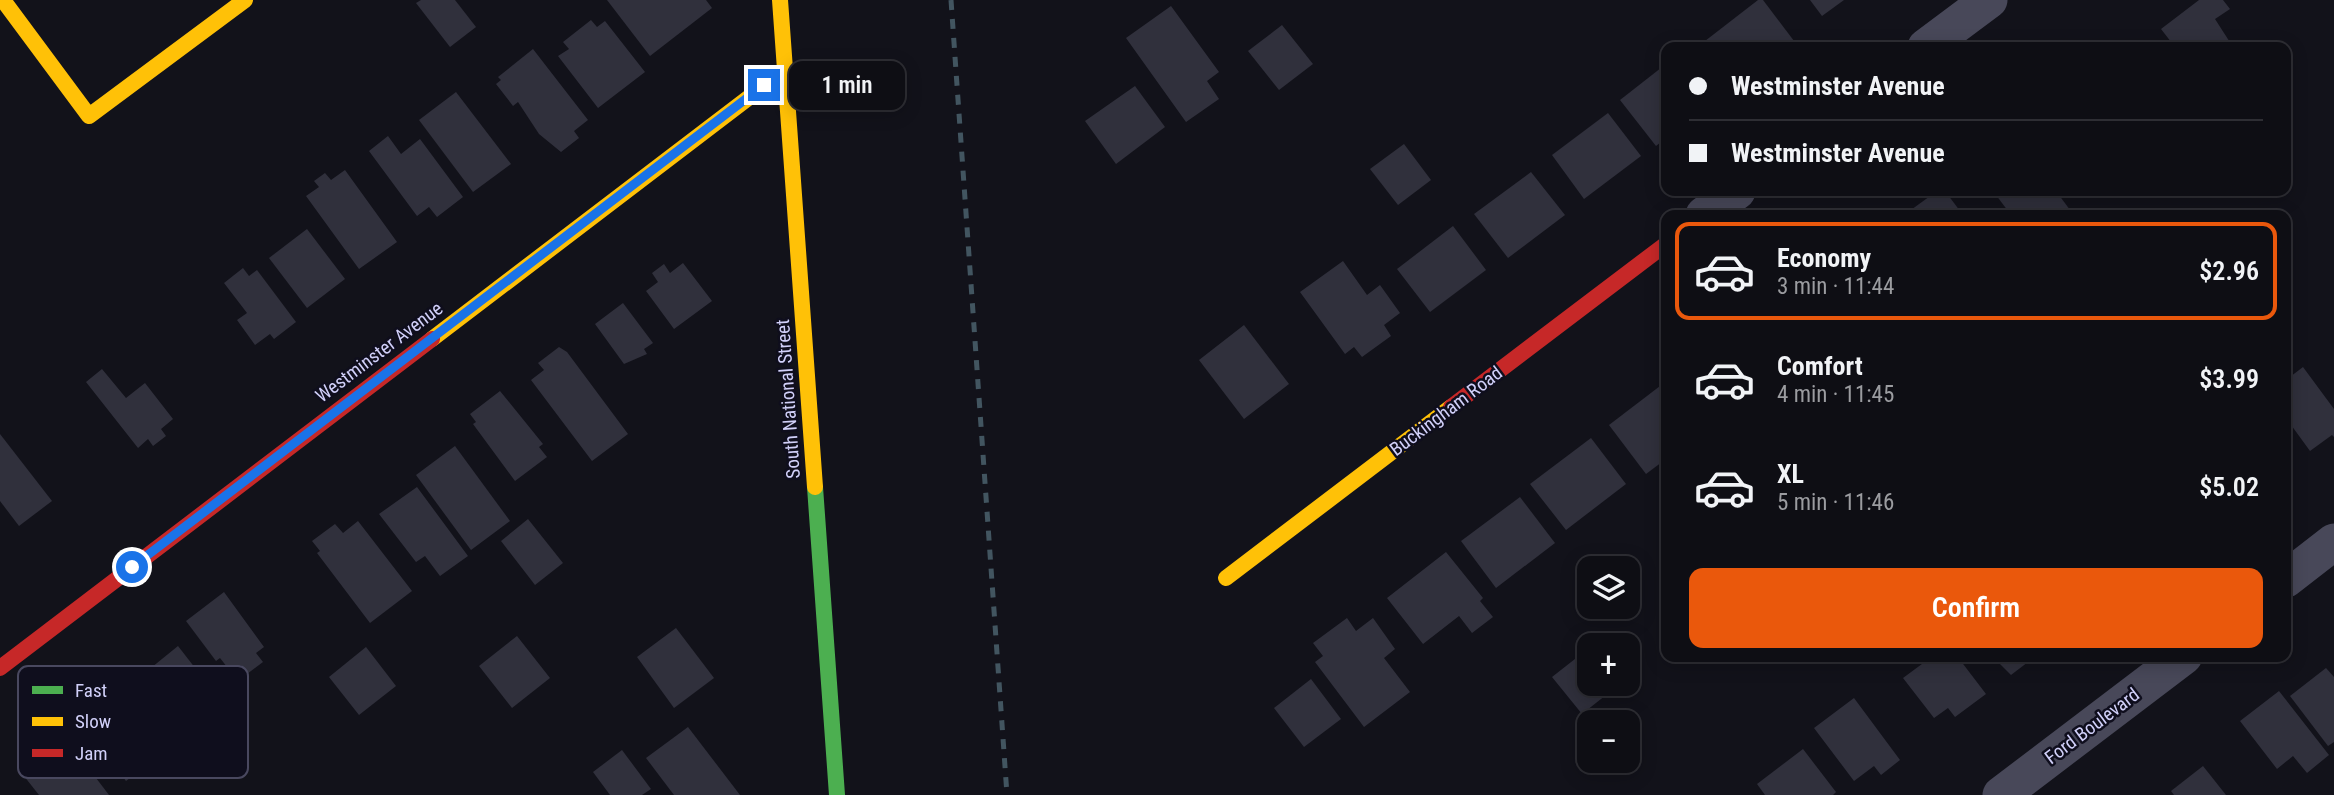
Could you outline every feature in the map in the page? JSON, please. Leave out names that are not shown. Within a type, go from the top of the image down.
[{"type":"street","points":[[3,0],[89,116],[245,0]]},
{"type":"street","name":"South National Street","points":[[780,0],[837,795]]},
{"type":"street","points":[[1933,42],[1989,0]]},
{"type":"street","name":"Westminster Avenue","points":[[0,668],[785,71]]},
{"type":"street","points":[[1711,210],[1730,196]]},
{"type":"street","name":"Buckingham Road","points":[[1226,578],[1661,248]]},
{"type":"street","points":[[2291,575],[2334,542]]},
{"type":"street","name":"Ford Boulevard","points":[[2001,795],[2176,662]]},
{"type":"building","points":[[421,0],[455,0],[476,27],[450,47],[416,3]]},
{"type":"building","points":[[607,0],[706,0],[712,8],[650,56]]},
{"type":"building","points":[[1758,0],[1763,0],[1794,41],[1706,42]]},
{"type":"building","points":[[1810,0],[1844,0],[1822,16]]},
{"type":"building","points":[[2199,0],[2223,0],[2230,9],[2215,19],[2230,42],[2171,42],[2161,29]]},
{"type":"building","points":[[1171,6],[1219,72],[1207,81],[1219,99],[1186,122],[1126,38]]},
{"type":"building","points":[[591,20],[597,27],[605,21],[645,72],[598,108],[558,56],[569,49],[563,42]]},
{"type":"building","points":[[1282,25],[1313,64],[1279,90],[1248,51]]},
{"type":"building","points":[[533,49],[588,120],[574,131],[579,138],[561,152],[539,134],[518,102],[513,106],[496,84],[501,80],[498,77]]},
{"type":"building","points":[[1661,68],[1661,142],[1656,146],[1620,100]]},
{"type":"building","points":[[1135,86],[1165,127],[1116,164],[1085,121]]},
{"type":"building","points":[[456,92],[511,164],[473,192],[419,120]]},
{"type":"building","points":[[1608,113],[1641,156],[1584,199],[1552,155]]},
{"type":"building","points":[[388,136],[401,154],[420,139],[463,197],[437,217],[429,207],[417,216],[369,151]]},
{"type":"building","points":[[1404,144],[1431,180],[1398,205],[1370,169]]},
{"type":"building","points":[[345,170],[397,242],[359,269],[306,196],[319,187],[314,181],[325,173],[331,180]]},
{"type":"building","points":[[1531,172],[1565,215],[1508,258],[1474,214]]},
{"type":"building","points":[[1930,196],[1949,196],[1959,210],[1911,210]]},
{"type":"building","points":[[1997,196],[2060,196],[2070,210],[2007,210]]},
{"type":"building","points":[[1453,226],[1486,270],[1430,312],[1397,269]]},
{"type":"building","points":[[307,229],[345,279],[307,308],[269,258]]},
{"type":"building","points":[[1343,261],[1367,295],[1380,285],[1400,313],[1384,325],[1391,336],[1362,357],[1354,347],[1345,354],[1300,292]]},
{"type":"building","points":[[683,263],[712,301],[674,329],[646,291],[658,282],[652,273],[664,264],[670,273]]},
{"type":"building","points":[[243,268],[249,276],[257,270],[296,322],[274,339],[270,334],[255,345],[237,320],[247,313],[224,283]]},
{"type":"building","points":[[623,303],[653,343],[644,349],[647,354],[624,364],[595,324]]},
{"type":"building","points":[[1244,325],[1289,384],[1244,419],[1199,360]]},
{"type":"building","points":[[559,347],[567,352],[628,434],[592,461],[531,380],[544,370],[538,363]]},
{"type":"building","points":[[2303,367],[2334,409],[2334,437],[2332,435],[2310,451],[2291,425],[2291,376]]},
{"type":"building","points":[[102,369],[126,398],[145,383],[173,419],[161,429],[166,436],[153,446],[148,439],[138,448],[86,382]]},
{"type":"building","points":[[1661,385],[1661,463],[1646,474],[1609,425]]},
{"type":"building","points":[[500,391],[543,444],[539,447],[547,457],[515,481],[473,424],[476,422],[470,414]]},
{"type":"building","points":[[0,434],[52,501],[19,526],[0,501]]},
{"type":"building","points":[[1591,438],[1626,484],[1566,530],[1530,484]]},
{"type":"building","points":[[455,446],[510,521],[471,550],[416,475]]},
{"type":"building","points":[[417,487],[468,556],[440,576],[425,556],[416,562],[379,514]]},
{"type":"building","points":[[1520,497],[1555,543],[1496,588],[1461,541]]},
{"type":"building","points":[[528,519],[563,563],[535,585],[501,541]]},
{"type":"building","points":[[358,521],[412,591],[370,623],[317,553],[320,551],[312,541],[335,524],[343,533]]},
{"type":"building","points":[[1446,552],[1483,598],[1480,601],[1493,617],[1472,633],[1459,616],[1423,644],[1387,598]]},
{"type":"building","points":[[224,592],[264,647],[256,653],[263,662],[248,673],[248,666],[226,666],[220,658],[216,661],[186,621]]},
{"type":"building","points":[[1347,618],[1356,631],[1373,618],[1395,649],[1384,658],[1410,692],[1364,727],[1315,662],[1323,656],[1313,643]]},
{"type":"building","points":[[676,628],[714,678],[674,708],[637,657]]},
{"type":"building","points":[[517,636],[550,678],[512,708],[479,666]]},
{"type":"building","points":[[178,646],[194,666],[153,666]]},
{"type":"building","points":[[366,647],[396,686],[359,715],[329,677]]},
{"type":"building","points":[[1577,657],[1577,696],[1605,696],[1587,710],[1579,710],[1552,677]]},
{"type":"building","points":[[1925,662],[1962,662],[1986,694],[1955,717],[1948,708],[1934,718],[1903,678]]},
{"type":"building","points":[[1998,662],[2028,662],[2011,675]]},
{"type":"building","points":[[2326,668],[2334,677],[2334,742],[2328,746],[2290,696]]},
{"type":"building","points":[[1311,679],[1341,719],[1304,747],[1274,708]]},
{"type":"building","points":[[2279,691],[2329,755],[2307,773],[2293,756],[2277,769],[2240,721]]},
{"type":"building","points":[[1854,698],[1900,760],[1881,775],[1874,766],[1854,781],[1814,728]]},
{"type":"building","points":[[688,727],[740,795],[674,795],[646,758]]},
{"type":"building","points":[[1803,749],[1836,792],[1833,795],[1765,795],[1757,784]]},
{"type":"building","points":[[622,750],[651,789],[642,795],[610,795],[593,772]]},
{"type":"building","points":[[2203,766],[2226,795],[2174,795],[2171,791]]},
{"type":"building","points":[[26,778],[96,778],[109,795],[39,795]]},
{"type":"railway","points":[[951,0],[1007,795]]},
{"type":"traffic: fast","points":[[815,487],[837,795]]},
{"type":"traffic: slow","points":[[3,0],[89,116],[245,0]]},
{"type":"traffic: slow","points":[[780,0],[815,487]]},
{"type":"traffic: slow","points":[[432,339],[785,70]]},
{"type":"traffic: slow","points":[[1226,578],[1451,407]]},
{"type":"traffic: jam","points":[[1451,407],[1661,248]]},
{"type":"traffic: jam","points":[[0,668],[432,339]]},
{"type":"route","points":[[132,567],[764,85]]}]
